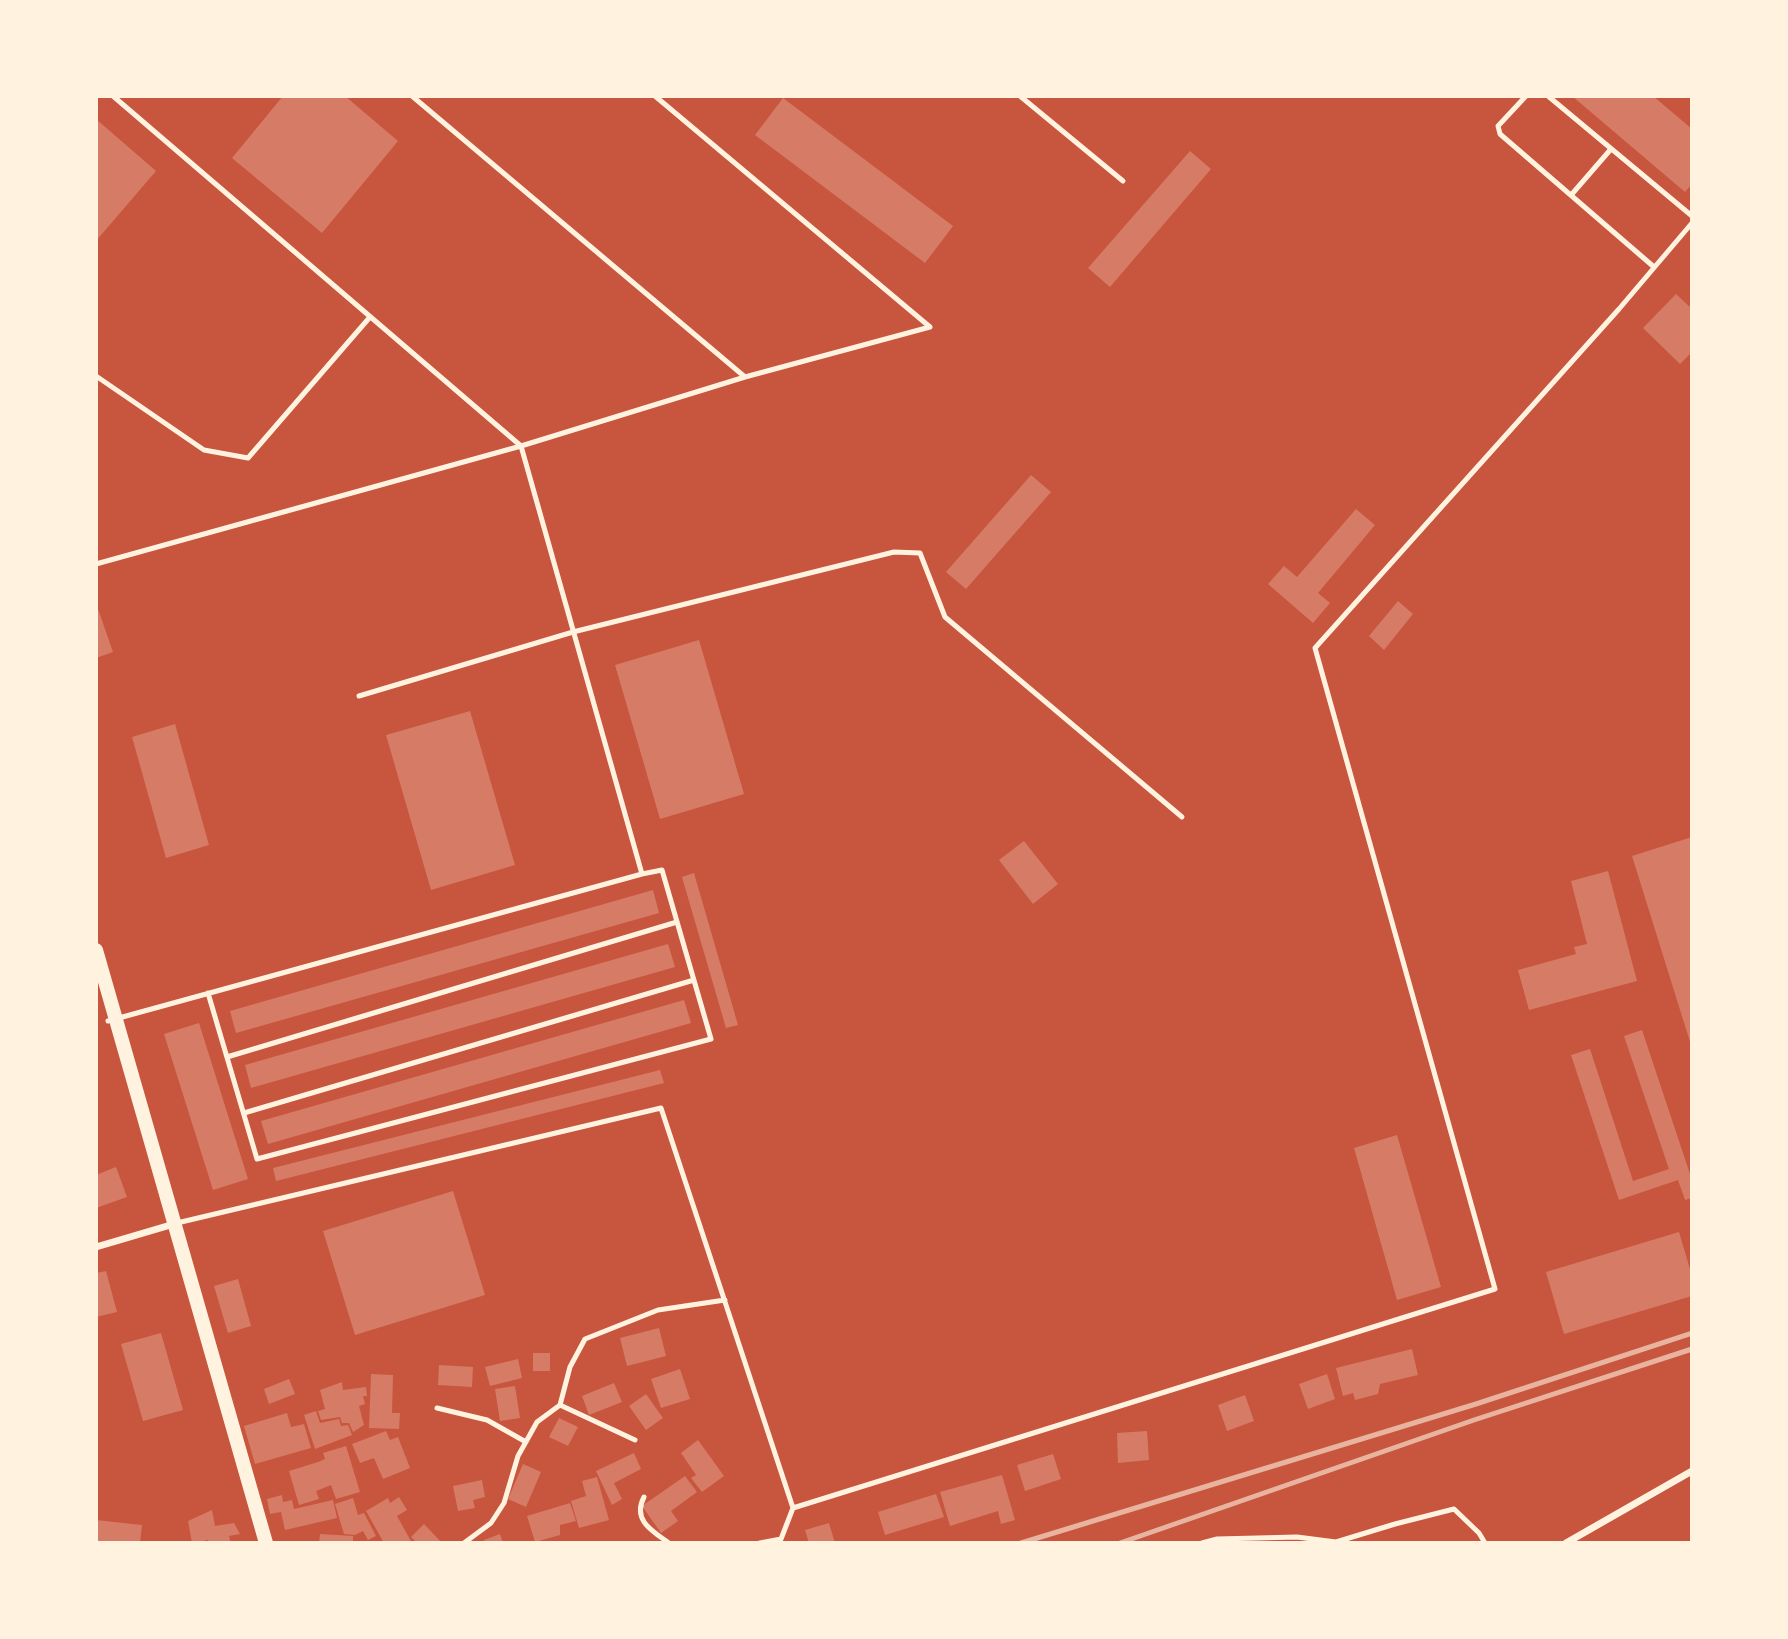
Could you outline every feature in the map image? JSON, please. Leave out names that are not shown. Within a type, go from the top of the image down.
[{"type":"main road","points":[[96,950],[112,1020],[266,1543]]},
{"type":"main road","points":[[96,979],[105,995]]},
{"type":"main road","points":[[171,1225],[258,1543]]},
{"type":"street","points":[[96,1247],[171,1225]]},
{"type":"street","points":[[1566,1543],[1692,1471]]},
{"type":"lane","points":[[113,96],[521,446],[642,874]]},
{"type":"lane","points":[[412,96],[745,377]]},
{"type":"lane","points":[[96,564],[521,446],[745,377],[930,327],[655,96]]},
{"type":"lane","points":[[1020,96],[1123,181]]},
{"type":"lane","points":[[1526,96],[1499,126],[1500,134],[1654,267]]},
{"type":"lane","points":[[1548,96],[1692,216]]},
{"type":"lane","points":[[1572,194],[1611,149]]},
{"type":"lane","points":[[793,1508],[1495,1289],[1315,648],[1610,319],[1692,223]]},
{"type":"lane","points":[[96,376],[204,450],[248,458],[370,317]]},
{"type":"lane","points":[[359,696],[573,632],[894,552],[920,553],[945,617],[1182,817]]},
{"type":"lane","points":[[112,1020],[208,993],[642,874],[662,870],[711,1039],[257,1159],[208,993]]},
{"type":"lane","points":[[227,1056],[677,922]]},
{"type":"lane","points":[[244,1113],[694,980]]},
{"type":"lane","points":[[171,1225],[661,1108],[793,1508],[781,1539],[760,1543]]},
{"type":"lane","points":[[464,1543],[491,1523],[504,1503],[518,1456],[537,1422],[560,1405],[570,1367],[585,1339],[658,1310],[725,1300]]},
{"type":"lane","points":[[560,1405],[635,1440]]},
{"type":"lane","points":[[437,1408],[487,1420],[526,1442]]},
{"type":"lane","points":[[644,1497],[639,1506],[639,1514],[650,1529],[669,1543]]},
{"type":"lane","points":[[1202,1543],[1217,1539],[1297,1537],[1336,1542],[1454,1510],[1479,1533],[1485,1543]]},
{"type":"building","points":[[283,96],[345,96],[398,141],[322,233],[232,158]]},
{"type":"building","points":[[1572,96],[1653,96],[1692,129],[1692,184],[1685,192]]},
{"type":"building","points":[[783,98],[953,226],[925,263],[755,135]]},
{"type":"building","points":[[96,119],[156,171],[96,241]]},
{"type":"building","points":[[1190,151],[1211,169],[1110,287],[1088,268]]},
{"type":"building","points":[[1676,294],[1692,309],[1692,352],[1680,364],[1643,328]]},
{"type":"building","points":[[1031,475],[1051,492],[966,589],[946,572]]},
{"type":"building","points":[[1356,509],[1375,525],[1318,593],[1330,603],[1313,623],[1268,584],[1284,566],[1297,577]]},
{"type":"building","points":[[1398,601],[1413,614],[1384,650],[1369,636]]},
{"type":"building","points":[[96,603],[113,652],[96,658]]},
{"type":"building","points":[[699,640],[744,794],[660,819],[615,665]]},
{"type":"building","points":[[470,711],[515,865],[431,890],[386,735]]},
{"type":"building","points":[[175,724],[209,845],[166,858],[132,737]]},
{"type":"building","points":[[1692,837],[1692,1045],[1691,1045],[1632,856]]},
{"type":"building","points":[[1024,841],[1058,884],[1033,904],[999,860]]},
{"type":"building","points":[[1608,871],[1637,981],[1529,1010],[1518,970],[1576,954],[1574,947],[1587,944],[1571,881]]},
{"type":"building","points":[[694,873],[738,1025],[726,1028],[682,877]]},
{"type":"building","points":[[653,890],[659,913],[236,1033],[230,1011]]},
{"type":"building","points":[[668,944],[675,967],[251,1088],[245,1065]]},
{"type":"building","points":[[684,1000],[691,1023],[268,1144],[261,1121]]},
{"type":"building","points":[[199,1023],[248,1179],[213,1190],[164,1034]]},
{"type":"building","points":[[1642,1030],[1692,1180],[1692,1198],[1685,1200],[1678,1180],[1619,1200],[1571,1055],[1590,1049],[1633,1181],[1669,1169],[1624,1036]]},
{"type":"building","points":[[660,1070],[664,1083],[276,1181],[273,1168]]},
{"type":"building","points":[[1397,1135],[1441,1287],[1397,1300],[1354,1148]]},
{"type":"building","points":[[116,1167],[127,1197],[96,1208],[96,1175]]},
{"type":"building","points":[[453,1191],[485,1295],[355,1335],[323,1231]]},
{"type":"building","points":[[1679,1232],[1692,1276],[1692,1296],[1564,1334],[1546,1272]]},
{"type":"building","points":[[106,1271],[117,1312],[96,1317],[96,1273]]},
{"type":"building","points":[[238,1279],[251,1326],[228,1333],[214,1286]]},
{"type":"building","points":[[659,1328],[666,1356],[627,1366],[620,1338]]},
{"type":"building","points":[[161,1333],[183,1410],[143,1421],[121,1344]]},
{"type":"building","points":[[1412,1349],[1418,1375],[1380,1384],[1378,1394],[1355,1400],[1353,1393],[1343,1396],[1336,1368]]},
{"type":"building","points":[[533,1353],[550,1353],[550,1371],[533,1371]]},
{"type":"building","points":[[518,1359],[522,1378],[490,1386],[485,1367]]},
{"type":"building","points":[[439,1365],[473,1367],[472,1387],[438,1385]]},
{"type":"building","points":[[680,1369],[690,1399],[661,1408],[651,1379]]},
{"type":"building","points":[[371,1374],[393,1375],[392,1413],[400,1413],[399,1429],[369,1428]]},
{"type":"building","points":[[1327,1374],[1335,1399],[1308,1409],[1299,1384]]},
{"type":"building","points":[[289,1379],[295,1394],[269,1404],[264,1389]]},
{"type":"building","points":[[342,1382],[343,1390],[366,1387],[367,1396],[363,1396],[365,1404],[359,1406],[364,1425],[353,1432],[349,1423],[342,1423],[340,1417],[321,1420],[318,1411],[325,1409],[320,1390]]},
{"type":"building","points":[[614,1383],[622,1402],[589,1415],[582,1396]]},
{"type":"building","points":[[515,1386],[520,1418],[500,1421],[495,1389]]},
{"type":"building","points":[[646,1394],[663,1418],[646,1430],[629,1406]]},
{"type":"building","points":[[1245,1395],[1254,1421],[1227,1431],[1218,1405]]},
{"type":"building","points":[[316,1411],[320,1423],[339,1419],[341,1426],[348,1425],[352,1435],[315,1449],[304,1415]]},
{"type":"building","points":[[287,1413],[291,1427],[304,1424],[311,1448],[255,1464],[244,1426]]},
{"type":"building","points":[[559,1418],[578,1427],[568,1446],[549,1437]]},
{"type":"building","points":[[386,1431],[390,1440],[398,1437],[410,1468],[383,1479],[374,1458],[360,1463],[352,1444]]},
{"type":"building","points":[[1147,1431],[1149,1460],[1118,1463],[1117,1433]]},
{"type":"building","points":[[698,1440],[724,1476],[702,1492],[691,1478],[696,1475],[681,1453]]},
{"type":"building","points":[[346,1446],[360,1492],[336,1499],[331,1485],[316,1491],[319,1499],[299,1505],[289,1471],[325,1459],[323,1453]]},
{"type":"building","points":[[634,1453],[641,1469],[614,1483],[622,1499],[612,1505],[596,1471]]},
{"type":"building","points":[[1053,1454],[1061,1479],[1025,1491],[1017,1465]]},
{"type":"building","points":[[523,1464],[541,1472],[526,1507],[508,1499]]},
{"type":"building","points":[[1002,1475],[1015,1520],[1001,1524],[998,1511],[950,1526],[940,1492]]},
{"type":"building","points":[[685,1476],[697,1492],[671,1511],[678,1521],[661,1533],[642,1506]]},
{"type":"building","points":[[597,1477],[609,1520],[579,1528],[571,1501],[586,1496],[582,1481]]},
{"type":"building","points":[[482,1480],[485,1497],[473,1500],[475,1508],[458,1511],[453,1486]]},
{"type":"building","points":[[936,1494],[944,1517],[885,1535],[878,1512]]},
{"type":"building","points":[[282,1495],[283,1502],[292,1500],[294,1509],[333,1500],[337,1518],[285,1530],[281,1512],[270,1514],[267,1499]]},
{"type":"building","points":[[399,1497],[407,1510],[397,1516],[412,1543],[384,1543],[366,1511],[388,1498],[390,1503]]},
{"type":"building","points":[[353,1498],[358,1515],[364,1513],[376,1536],[368,1540],[363,1531],[355,1535],[344,1534],[335,1504]]},
{"type":"building","points":[[570,1503],[576,1521],[560,1525],[560,1535],[535,1542],[527,1516]]},
{"type":"building","points":[[212,1510],[215,1526],[234,1523],[240,1534],[229,1536],[231,1543],[209,1543],[208,1540],[192,1543],[188,1521]]},
{"type":"building","points":[[96,1520],[142,1525],[140,1543],[96,1543]]},
{"type":"building","points":[[829,1523],[835,1543],[809,1543],[805,1530]]},
{"type":"building","points":[[424,1524],[442,1543],[417,1543],[411,1537]]},
{"type":"building","points":[[320,1534],[353,1536],[353,1543],[319,1543]]},
{"type":"building","points":[[500,1534],[503,1543],[485,1543],[484,1540]]},
{"type":"railway","points":[[1021,1543],[1476,1404],[1692,1333]]},
{"type":"railway","points":[[1120,1543],[1474,1420],[1692,1349]]}]
